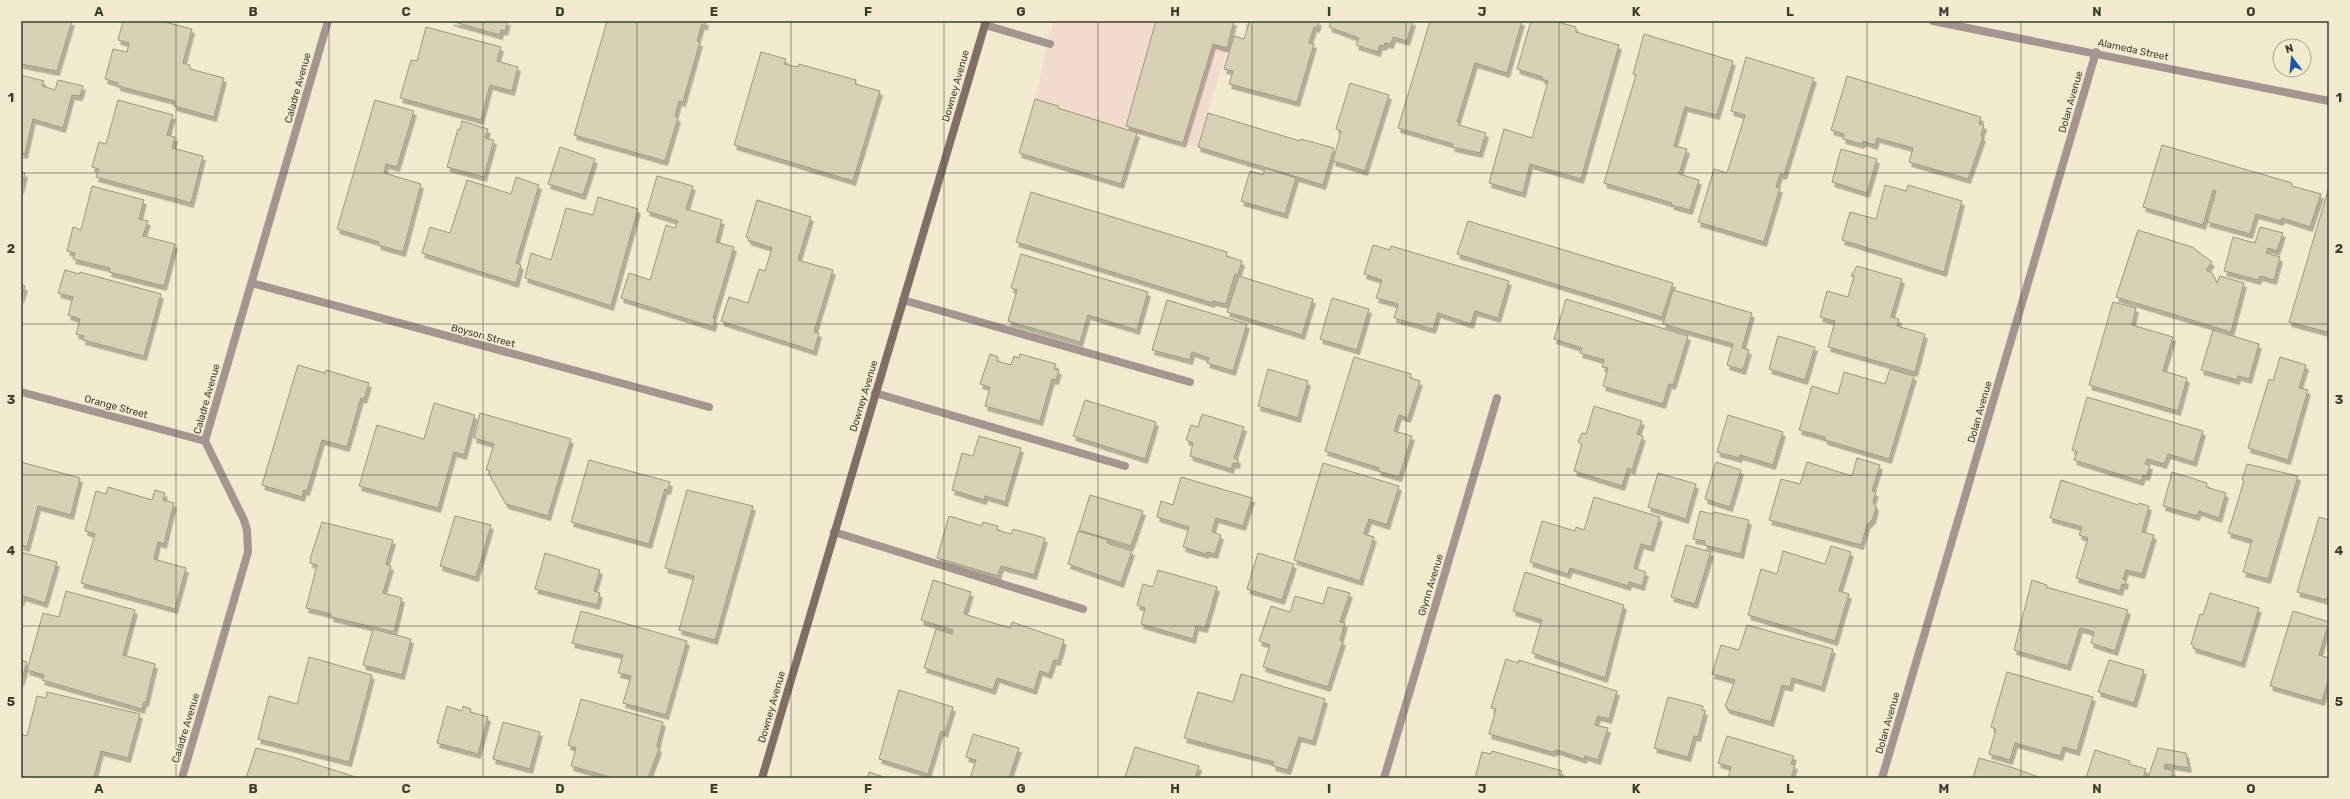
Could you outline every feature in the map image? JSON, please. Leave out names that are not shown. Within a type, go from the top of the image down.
[{"type":"main road","name":"Downey Avenue","points":[[762,778],[985,23]]},
{"type":"street","name":"Caladre Avenue","points":[[182,778],[248,552],[247,530],[244,520],[205,441],[328,21]]},
{"type":"street","name":"Alameda Street","points":[[1933,21],[2096,52],[2329,101]]},
{"type":"street","points":[[985,23],[1050,44]]},
{"type":"street","name":"Dolan Avenue","points":[[1882,778],[2096,52]]},
{"type":"street","name":"Boyson Street","points":[[252,283],[708,407]]},
{"type":"street","points":[[903,300],[1190,382]]},
{"type":"street","name":"Orange Street","points":[[21,392],[205,441]]},
{"type":"street","points":[[875,393],[1125,466]]},
{"type":"street","name":"Glynn Avenue","points":[[1384,778],[1497,398]]},
{"type":"street","points":[[834,532],[1083,608]]},
{"type":"shaded area","points":[[1053,21],[1235,21],[1198,147],[1137,133],[1058,108],[1058,106],[1035,99]]},
{"type":"building","points":[[21,21],[72,21],[57,71],[21,64]]},
{"type":"building","points":[[123,21],[161,21],[192,29],[183,63],[190,65],[190,69],[224,78],[214,117],[174,106],[175,101],[118,86],[118,83],[105,79],[113,49],[127,52],[129,43],[118,40]]},
{"type":"building","points":[[451,21],[508,21],[505,31],[501,30],[500,35]]},
{"type":"building","points":[[607,21],[706,21],[705,26],[702,24],[697,41],[700,42],[683,102],[679,101],[675,116],[678,118],[665,161],[574,135]]},
{"type":"building","points":[[1156,21],[1234,21],[1227,48],[1213,44],[1183,143],[1126,126]]},
{"type":"building","points":[[1243,21],[1319,21],[1317,28],[1314,27],[1309,43],[1314,44],[1297,102],[1229,84],[1233,71],[1224,69],[1234,36],[1244,39],[1249,23]]},
{"type":"building","points":[[1331,21],[1413,21],[1407,41],[1393,37],[1391,44],[1385,43],[1384,46],[1380,45],[1378,52],[1356,45],[1359,38],[1329,27]]},
{"type":"building","points":[[1430,21],[1522,21],[1507,73],[1475,63],[1457,122],[1460,122],[1459,125],[1486,133],[1480,153],[1452,147],[1453,144],[1398,128]]},
{"type":"building","points":[[1531,21],[1554,21],[1576,27],[1576,32],[1619,45],[1581,179],[1530,164],[1523,193],[1489,183],[1504,129],[1532,138],[1548,81],[1542,79],[1542,77],[1517,69]]},
{"type":"building","points":[[426,27],[501,47],[497,61],[518,67],[512,91],[490,85],[481,120],[400,98],[411,60],[417,61]]},
{"type":"building","points":[[1644,34],[1733,61],[1717,115],[1685,107],[1674,146],[1687,149],[1679,174],[1699,180],[1690,210],[1671,205],[1672,203],[1604,183],[1636,75],[1633,74]]},
{"type":"building","points":[[761,52],[786,59],[784,64],[798,67],[799,64],[856,80],[855,84],[880,91],[853,181],[734,145]]},
{"type":"building","points":[[1746,57],[1814,78],[1784,175],[1780,174],[1776,187],[1780,188],[1764,242],[1698,222],[1714,169],[1727,173],[1745,115],[1731,111]]},
{"type":"building","points":[[21,75],[44,81],[42,86],[55,90],[58,80],[83,86],[80,96],[72,95],[63,128],[33,119],[25,154],[21,153]]},
{"type":"building","points":[[1847,76],[1981,117],[1979,124],[1984,125],[1981,136],[1983,137],[1968,179],[1909,162],[1913,148],[1877,138],[1875,145],[1863,141],[1862,144],[1843,139],[1844,134],[1831,130]]},
{"type":"building","points":[[1350,83],[1389,95],[1365,171],[1333,161],[1341,131],[1336,129]]},
{"type":"building","points":[[1035,99],[1058,106],[1058,108],[1137,133],[1121,184],[1019,153]]},
{"type":"building","points":[[118,100],[173,115],[167,135],[175,137],[172,148],[203,156],[191,203],[96,177],[99,169],[92,167],[99,142],[106,144]]},
{"type":"building","points":[[375,100],[414,111],[397,167],[386,164],[384,173],[421,184],[403,252],[378,245],[379,242],[337,229]]},
{"type":"building","points":[[1208,113],[1300,141],[1301,139],[1334,148],[1323,185],[1198,147]]},
{"type":"building","points":[[462,121],[488,129],[485,138],[494,140],[484,177],[447,167],[458,129],[460,130]]},
{"type":"building","points":[[2162,145],[2292,183],[2292,186],[2321,194],[2310,227],[2282,218],[2281,221],[2256,214],[2250,234],[2207,222],[2216,191],[2213,190],[2203,225],[2143,207]]},
{"type":"building","points":[[560,147],[595,159],[583,195],[548,184]]},
{"type":"building","points":[[1841,149],[1877,159],[1867,193],[1832,182]]},
{"type":"building","points":[[1265,168],[1296,178],[1285,214],[1241,201],[1250,171],[1263,175]]},
{"type":"building","points":[[21,172],[25,173],[21,189]]},
{"type":"building","points":[[657,176],[693,186],[686,209],[722,220],[716,242],[734,247],[713,318],[715,319],[713,327],[621,298],[629,273],[650,280],[666,225],[675,228],[678,221],[647,211]]},
{"type":"building","points":[[516,177],[539,185],[516,263],[521,265],[516,283],[422,253],[430,227],[450,233],[467,180],[511,194]]},
{"type":"building","points":[[1885,185],[1906,191],[1908,185],[1962,201],[1944,272],[1842,240],[1850,212],[1876,219]]},
{"type":"building","points":[[92,186],[144,200],[139,219],[148,221],[143,236],[175,244],[164,286],[109,272],[110,268],[73,259],[75,253],[67,251],[73,227],[81,230]]},
{"type":"building","points":[[2329,187],[2329,327],[2327,332],[2289,322]]},
{"type":"building","points":[[1031,192],[1227,252],[1226,256],[1242,261],[1238,274],[1235,274],[1226,304],[1213,301],[1212,303],[1016,242]]},
{"type":"building","points":[[598,197],[638,209],[611,306],[525,278],[531,253],[551,260],[566,208],[593,215]]},
{"type":"building","points":[[757,200],[811,217],[798,260],[833,270],[814,332],[819,333],[814,351],[721,321],[729,297],[748,303],[759,269],[765,271],[772,248],[748,240],[749,238],[746,237]]},
{"type":"building","points":[[1468,221],[1673,283],[1662,317],[1457,254]]},
{"type":"building","points":[[2260,227],[2283,233],[2277,251],[2268,248],[2266,253],[2280,257],[2274,280],[2260,276],[2258,280],[2224,271],[2233,237],[2255,243]]},
{"type":"building","points":[[2138,230],[2192,247],[2212,262],[2206,270],[2212,273],[2217,283],[2220,276],[2244,283],[2231,332],[2116,297]]},
{"type":"building","points":[[1373,245],[1390,250],[1391,246],[1509,281],[1498,318],[1475,311],[1471,324],[1438,313],[1433,329],[1394,318],[1398,304],[1376,298],[1382,280],[1364,274]]},
{"type":"building","points":[[1021,254],[1148,292],[1137,330],[1088,315],[1080,342],[1008,321],[1017,290],[1011,288]]},
{"type":"building","points":[[1857,266],[1902,279],[1891,317],[1899,319],[1897,326],[1925,334],[1915,372],[1828,347],[1835,321],[1820,317],[1827,291],[1848,297],[1854,276],[1851,276]]},
{"type":"building","points":[[65,270],[79,274],[80,272],[161,294],[144,356],[83,340],[84,336],[76,334],[80,319],[68,315],[73,297],[58,293]]},
{"type":"building","points":[[1239,276],[1313,299],[1302,335],[1227,312]]},
{"type":"building","points":[[21,285],[25,286],[21,299]]},
{"type":"building","points":[[1673,290],[1752,313],[1742,348],[1749,350],[1743,370],[1727,365],[1733,344],[1663,324]]},
{"type":"building","points":[[1332,298],[1369,309],[1357,350],[1320,339]]},
{"type":"building","points":[[1566,299],[1688,336],[1673,385],[1669,384],[1663,404],[1603,386],[1608,368],[1602,367],[1604,360],[1580,353],[1582,348],[1554,339]]},
{"type":"building","points":[[1167,300],[1247,324],[1233,371],[1207,363],[1209,358],[1192,352],[1190,360],[1152,350]]},
{"type":"building","points":[[2113,302],[2136,308],[2132,325],[2173,337],[2163,371],[2187,378],[2178,411],[2089,385]]},
{"type":"building","points":[[2213,330],[2259,344],[2249,379],[2238,376],[2237,380],[2201,370]]},
{"type":"building","points":[[1778,336],[1815,347],[1805,380],[1769,369]]},
{"type":"building","points":[[990,354],[998,357],[997,361],[1011,365],[1014,356],[1019,358],[1020,354],[1056,364],[1054,369],[1059,370],[1056,380],[1052,379],[1040,421],[985,406],[990,387],[980,384]]},
{"type":"building","points":[[1354,357],[1411,374],[1410,378],[1420,381],[1408,418],[1399,415],[1394,431],[1412,436],[1399,477],[1378,471],[1379,468],[1325,451]]},
{"type":"building","points":[[2280,357],[2306,365],[2299,388],[2308,390],[2288,460],[2248,448],[2269,379],[2273,381]]},
{"type":"building","points":[[298,365],[325,373],[326,370],[369,383],[364,399],[361,398],[347,447],[322,440],[307,491],[304,490],[302,497],[262,485]]},
{"type":"building","points":[[1268,369],[1308,381],[1298,418],[1258,406]]},
{"type":"building","points":[[1890,369],[1914,376],[1889,459],[1825,440],[1825,437],[1799,430],[1812,386],[1838,394],[1844,372],[1885,384]]},
{"type":"building","points":[[2087,397],[2203,431],[2194,462],[2168,454],[2164,464],[2147,459],[2145,464],[2150,465],[2147,476],[2143,475],[2141,481],[2074,460],[2077,452],[2072,450]]},
{"type":"building","points":[[1085,400],[1156,422],[1145,459],[1073,436]]},
{"type":"building","points":[[434,403],[475,415],[464,455],[454,452],[438,508],[359,486],[377,425],[424,439]]},
{"type":"building","points":[[1594,406],[1642,421],[1637,434],[1643,436],[1632,470],[1628,468],[1622,486],[1574,471],[1582,444],[1578,442],[1582,433],[1586,434]]},
{"type":"building","points":[[480,413],[571,439],[548,516],[506,504],[489,474],[490,471],[486,470],[494,444],[474,438]]},
{"type":"building","points":[[1202,414],[1244,427],[1234,458],[1238,459],[1237,464],[1233,463],[1231,469],[1190,456],[1193,443],[1186,440],[1191,425],[1198,427]]},
{"type":"building","points":[[1728,415],[1783,432],[1773,465],[1740,455],[1739,458],[1717,452]]},
{"type":"building","points":[[979,436],[1021,448],[1005,502],[985,496],[984,500],[952,490],[962,453],[973,456]]},
{"type":"building","points":[[1857,458],[1880,465],[1872,491],[1876,492],[1873,501],[1876,507],[1873,519],[1867,525],[1861,545],[1769,520],[1781,479],[1800,484],[1807,462],[1852,476]]},
{"type":"building","points":[[589,460],[670,482],[668,490],[665,489],[649,544],[571,522]]},
{"type":"building","points":[[21,462],[80,478],[71,515],[38,506],[27,547],[21,545]]},
{"type":"building","points":[[1716,462],[1741,470],[1730,507],[1705,499]]},
{"type":"building","points":[[1323,463],[1399,486],[1387,525],[1369,519],[1364,534],[1374,537],[1360,581],[1294,560]]},
{"type":"building","points":[[2247,464],[2298,476],[2268,579],[2243,572],[2252,540],[2228,533],[2244,481],[2242,480]]},
{"type":"building","points":[[2172,472],[2207,483],[2206,487],[2226,493],[2219,518],[2199,511],[2197,516],[2163,506]]},
{"type":"building","points":[[1658,473],[1696,484],[1686,519],[1648,507]]},
{"type":"building","points":[[1181,477],[1252,498],[1243,526],[1216,518],[1212,532],[1221,535],[1215,554],[1207,552],[1206,554],[1183,547],[1189,527],[1157,517],[1161,501],[1173,505]]},
{"type":"building","points":[[2061,480],[2138,505],[2139,503],[2149,506],[2142,532],[2154,535],[2142,574],[2126,570],[2123,579],[2126,580],[2125,585],[2122,584],[2120,591],[2076,578],[2088,538],[2079,535],[2082,527],[2050,518]]},
{"type":"building","points":[[108,487],[152,500],[155,490],[165,493],[163,500],[174,503],[164,544],[158,542],[154,559],[186,568],[175,609],[81,583],[95,534],[85,531],[96,491],[106,494]]},
{"type":"building","points":[[687,490],[753,506],[715,640],[679,630],[694,576],[665,568]]},
{"type":"building","points":[[1090,495],[1143,511],[1131,546],[1079,530]]},
{"type":"building","points":[[1594,497],[1660,517],[1651,547],[1641,544],[1634,568],[1646,572],[1642,586],[1629,582],[1628,586],[1570,568],[1568,574],[1530,562],[1542,521],[1575,531],[1576,527],[1584,530]]},
{"type":"building","points":[[1700,511],[1713,514],[1714,512],[1749,520],[1741,554],[1704,545],[1705,541],[1693,539]]},
{"type":"building","points":[[455,516],[491,525],[476,577],[440,566]]},
{"type":"building","points":[[949,516],[982,526],[983,522],[998,526],[997,530],[1011,534],[1013,529],[1045,538],[1034,575],[1001,566],[998,576],[937,558]]},
{"type":"building","points":[[2319,517],[2329,520],[2329,598],[2327,597],[2326,600],[2297,592]]},
{"type":"building","points":[[322,522],[393,540],[386,564],[391,566],[383,593],[402,598],[394,632],[331,617],[331,614],[306,608],[317,565],[310,563],[311,556]]},
{"type":"building","points":[[1078,531],[1108,540],[1107,543],[1132,551],[1121,583],[1068,564]]},
{"type":"building","points":[[1686,545],[1711,552],[1695,604],[1671,597]]},
{"type":"building","points":[[1831,546],[1851,552],[1839,591],[1849,594],[1835,641],[1748,615],[1761,569],[1777,574],[1783,551],[1825,564]]},
{"type":"building","points":[[21,552],[57,562],[45,603],[23,596],[21,602]]},
{"type":"building","points":[[545,553],[600,570],[594,591],[600,593],[597,605],[535,589]]},
{"type":"building","points":[[1258,553],[1294,564],[1282,600],[1247,589]]},
{"type":"building","points":[[1158,570],[1217,587],[1205,628],[1196,626],[1193,639],[1141,624],[1145,608],[1137,605],[1143,584],[1153,587]]},
{"type":"building","points":[[1525,572],[1624,605],[1605,678],[1532,653],[1542,620],[1513,611]]},
{"type":"building","points":[[933,580],[971,592],[964,614],[1010,628],[1012,622],[1064,640],[1058,661],[1054,660],[1049,674],[1040,671],[1034,690],[997,678],[993,690],[924,668],[936,629],[952,634],[953,630],[921,620]]},
{"type":"building","points":[[2032,580],[2047,585],[2046,587],[2128,610],[2115,651],[2091,643],[2094,632],[2080,628],[2068,666],[2014,650]]},
{"type":"building","points":[[1328,587],[1350,593],[1340,622],[1345,623],[1340,640],[1343,641],[1328,687],[1263,667],[1270,645],[1259,641],[1271,606],[1290,612],[1295,596],[1323,604]]},
{"type":"building","points":[[66,591],[135,610],[123,655],[155,664],[146,702],[144,702],[142,709],[42,680],[44,675],[27,670],[43,613],[59,617]]},
{"type":"building","points":[[2210,593],[2259,608],[2242,663],[2193,648],[2194,646],[2191,644],[2200,614],[2203,615]]},
{"type":"building","points":[[581,611],[687,641],[666,715],[623,703],[631,676],[618,673],[623,655],[572,643]]},
{"type":"building","points":[[2293,611],[2329,622],[2319,655],[2329,658],[2329,678],[2322,701],[2270,686]]},
{"type":"building","points":[[1747,625],[1833,649],[1822,687],[1792,678],[1790,687],[1782,685],[1771,722],[1727,709],[1725,706],[1735,680],[1712,674],[1721,645],[1739,650]]},
{"type":"building","points":[[373,629],[411,639],[402,675],[363,665]]},
{"type":"building","points":[[309,657],[372,675],[349,762],[258,739],[269,696],[297,704]]},
{"type":"building","points":[[1506,659],[1518,663],[1519,660],[1617,691],[1609,719],[1598,716],[1595,725],[1608,728],[1598,760],[1585,756],[1584,759],[1557,750],[1552,752],[1489,734],[1496,709],[1491,708]]},
{"type":"building","points":[[21,660],[27,662],[21,682]]},
{"type":"building","points":[[2109,660],[2144,670],[2134,703],[2098,692]]},
{"type":"building","points":[[2007,672],[2093,697],[2077,751],[2063,747],[2060,756],[2015,743],[2010,760],[1989,754],[1996,729],[1991,727]]},
{"type":"building","points":[[1241,674],[1325,699],[1313,741],[1299,737],[1288,770],[1273,766],[1274,762],[1184,738],[1198,692],[1233,702]]},
{"type":"building","points":[[899,690],[953,707],[945,733],[941,731],[928,774],[879,759]]},
{"type":"building","points":[[47,692],[140,714],[128,758],[101,751],[94,778],[21,777],[21,734],[27,736],[37,696],[46,698]]},
{"type":"building","points":[[1668,697],[1703,706],[1702,710],[1705,711],[1698,737],[1694,736],[1688,757],[1654,748]]},
{"type":"building","points":[[581,699],[663,722],[657,746],[659,749],[648,778],[613,778],[571,766],[576,748],[568,745]]},
{"type":"building","points":[[447,706],[462,711],[463,706],[471,709],[470,712],[488,717],[478,754],[437,743]]},
{"type":"building","points":[[503,722],[540,732],[530,769],[493,759]]},
{"type":"building","points":[[973,734],[1019,748],[1009,778],[970,778],[976,760],[966,757]]},
{"type":"building","points":[[1727,736],[1794,756],[1791,764],[1795,765],[1791,778],[1728,778],[1731,767],[1718,763]]},
{"type":"building","points":[[1135,747],[1199,766],[1195,778],[1125,777]]},
{"type":"building","points":[[256,748],[292,757],[359,778],[246,778]]},
{"type":"building","points":[[2158,748],[2186,753],[2189,768],[2165,764],[2164,768],[2173,771],[2171,778],[2148,778]]},
{"type":"building","points":[[2095,750],[2130,761],[2129,764],[2146,769],[2143,778],[2086,778]]},
{"type":"building","points":[[1492,751],[1562,771],[1560,778],[1475,778],[1482,752],[1491,754]]},
{"type":"building","points":[[1979,758],[2011,767],[2041,778],[1973,778]]},
{"type":"building","points":[[869,772],[887,778],[867,778]]}]
